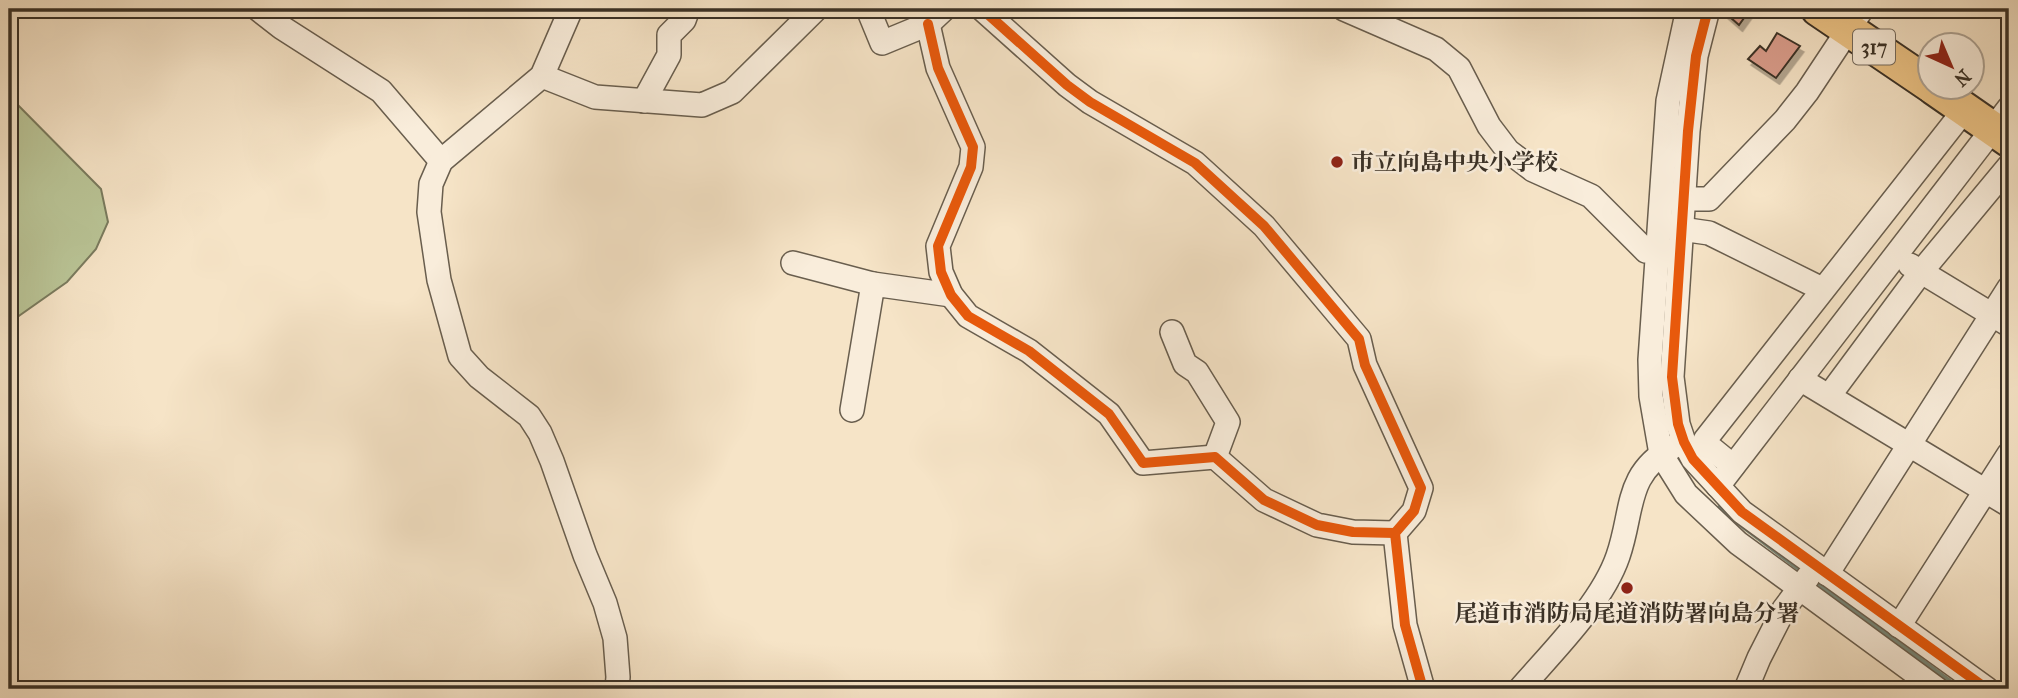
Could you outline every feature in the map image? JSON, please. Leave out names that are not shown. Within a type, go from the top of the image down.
[{"type":"highway","name":"317","points":[[1818,9],[1855,19],[1916,72]]},
{"type":"highway","name":"317","points":[[1957,102],[2004,126]]},
{"type":"street","points":[[258,9],[281,27],[381,91],[441,161]]},
{"type":"street","points":[[571,9],[542,76],[441,161],[430,184],[429,212],[439,280],[460,356],[480,377],[529,416],[540,433],[605,603],[615,638],[617,689]]},
{"type":"street","points":[[645,101],[668,55],[669,35],[684,20],[688,9]]},
{"type":"street","points":[[542,76],[595,97],[702,105],[733,92],[816,9]]},
{"type":"street","points":[[868,9],[882,43],[936,16],[938,68],[973,147],[971,167],[938,246],[941,272],[951,295],[968,316],[1029,351],[1109,414],[1143,463],[1215,457],[1264,500],[1317,525],[1353,532],[1395,533]]},
{"type":"street","points":[[982,9],[1090,102],[1195,163],[1264,226],[1359,339],[1365,365],[1421,488],[1414,511],[1395,533],[1405,625],[1423,689]]},
{"type":"street","points":[[1344,9],[1436,49],[1459,68],[1489,125],[1508,151],[1533,170],[1591,197],[1646,251],[1709,233],[1822,289]]},
{"type":"street","points":[[1688,9],[1668,101],[1673,244],[1672,377],[1678,424],[1688,450],[1742,512],[1987,689]]},
{"type":"street","points":[[1708,9],[1696,56],[1684,199],[1650,360],[1651,396],[1666,463],[1686,494],[1738,543],[1937,689]]},
{"type":"street","points":[[1684,199],[1709,200],[1785,120],[1807,92],[1855,19]]},
{"type":"street","points":[[1733,466],[1706,444],[1705,440],[1966,108]]},
{"type":"street","points":[[1718,486],[1895,255],[2004,126]]},
{"type":"street","points":[[1829,396],[1921,272],[2009,166]]},
{"type":"street","points":[[1895,255],[2001,320]]},
{"type":"street","points":[[793,263],[873,284],[951,295]]},
{"type":"street","points":[[852,410],[873,284]]},
{"type":"street","points":[[1746,689],[1784,609],[1800,589],[1822,570],[2001,320],[2009,288]]},
{"type":"street","points":[[1172,332],[1185,364],[1196,372],[1228,422],[1215,457]]},
{"type":"street","points":[[1800,379],[2009,505]]},
{"type":"street","points":[[1521,689],[1600,595],[1618,558],[1628,522],[1666,463],[1688,450]]},
{"type":"street","points":[[1899,626],[2009,454]]},
{"type":"green space","points":[[9,96],[101,189],[108,222],[96,249],[67,282],[16,318],[9,327]]},
{"type":"building","points":[[1724,9],[1747,9],[1749,11],[1739,25]]},
{"type":"building","points":[[1777,33],[1800,46],[1776,78],[1748,59],[1760,46],[1766,51]]},
{"type":"waterway","points":[[1719,508],[1806,574]]},
{"type":"waterway","points":[[1813,580],[1960,689]]},
{"type":"cycle path","points":[[982,9],[1067,85],[1090,102],[1195,163],[1264,226],[1359,339],[1365,365],[1421,488],[1414,511],[1395,533],[1405,625],[1423,689]]},
{"type":"cycle path","points":[[1708,9],[1696,56],[1688,131],[1672,377],[1678,424],[1684,442],[1693,459],[1742,512],[1987,689]]},
{"type":"cycle path","points":[[928,24],[938,68],[973,147],[971,167],[938,246],[941,272],[951,295],[968,316],[1029,351],[1109,414],[1143,463],[1215,457],[1264,500],[1317,525],[1353,532],[1395,533]]},
{"type":"place","name":"市立向島中央小学校","points":[[1337,162]]},
{"type":"place","name":"尾道市消防局尾道消防署向島分署","points":[[1627,588]]}]
